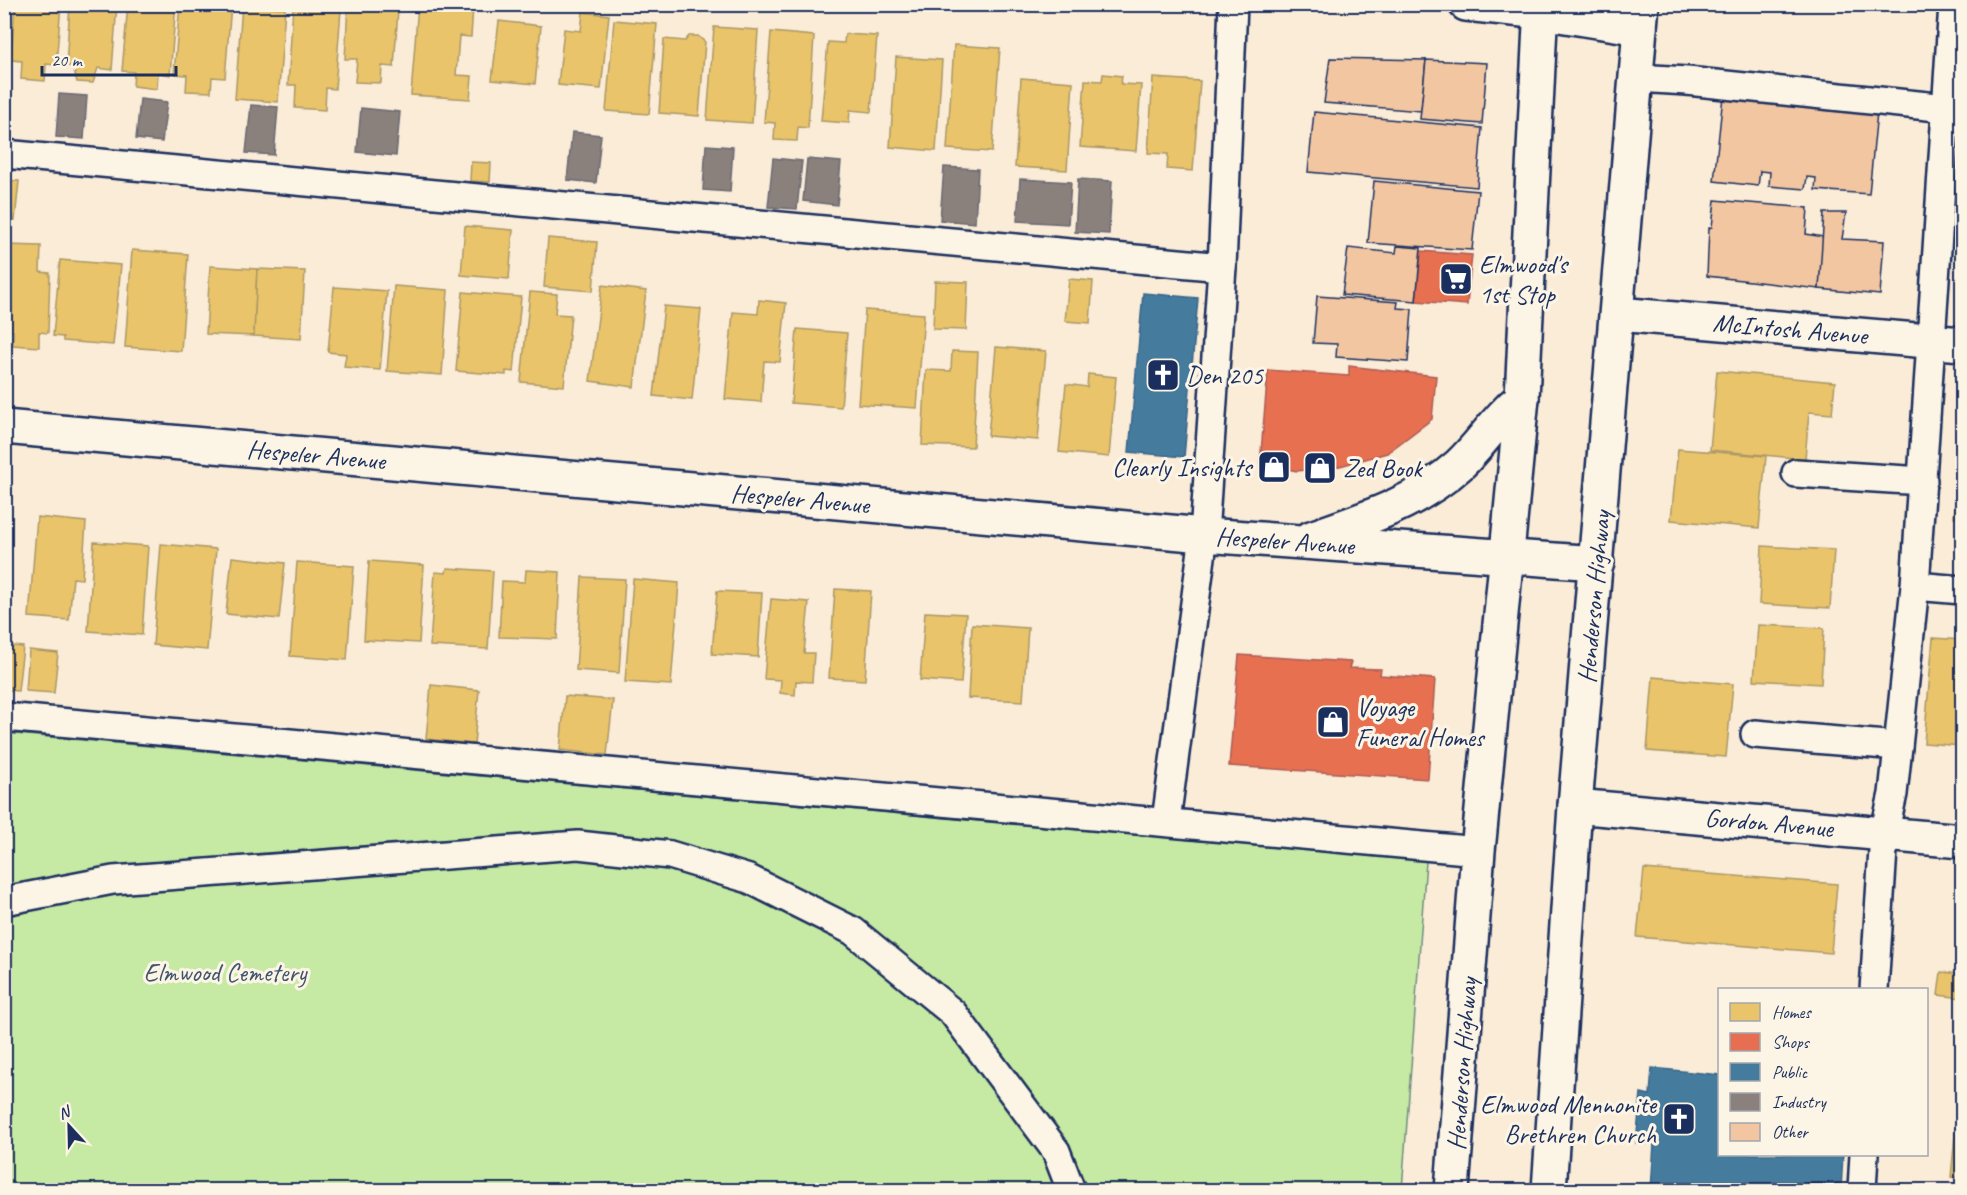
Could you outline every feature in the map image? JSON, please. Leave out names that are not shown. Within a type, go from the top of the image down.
[{"type":"main road","points":[[1466,4],[1641,16]]},
{"type":"main road","name":"Henderson Highway","points":[[1452,1191],[1478,851],[1522,398],[1541,8]]},
{"type":"main road","name":"Henderson Highway","points":[[1549,1191],[1575,806],[1618,314],[1641,16]]},
{"type":"main road","name":"McIntosh Avenue","points":[[1618,314],[1962,344]]},
{"type":"main road","points":[[1298,542],[1375,515],[1422,492],[1460,464],[1504,412],[1522,398]]},
{"type":"main road","name":"Hespeler Avenue","points":[[4,427],[1204,535],[1597,563]]},
{"type":"main road","name":"Gordon Avenue","points":[[1575,806],[1962,841]]},
{"type":"lane","points":[[1166,821],[1204,535],[1222,267],[1233,4]]},
{"type":"lane","points":[[1874,988],[1884,834],[1893,794],[1915,586],[1953,4]]},
{"type":"lane","points":[[1636,78],[1687,81],[1947,108]]},
{"type":"lane","points":[[4,154],[1222,267]]},
{"type":"lane","points":[[1796,472],[1923,481]]},
{"type":"lane","points":[[1915,586],[1962,590]]},
{"type":"lane","points":[[4,717],[1478,851]]},
{"type":"lane","points":[[1755,735],[1898,746]]},
{"type":"lane","points":[[4,901],[113,880],[578,845],[670,855],[749,879],[854,931],[953,1013],[1056,1151],[1071,1191]]},
{"type":"lane","points":[[1862,1191],[1864,1156]]},
{"type":"green space","name":"Elmwood Cemetery","points":[[4,733],[1426,861],[1402,1190],[5,1190]]},
{"type":"building: Homes","points":[[15,4],[61,4],[56,65],[46,64],[45,81],[21,79],[22,61],[11,60]]},
{"type":"building: Homes","points":[[70,4],[117,4],[112,70],[98,68],[93,83],[77,82],[73,66],[66,66]]},
{"type":"building: Homes","points":[[128,4],[176,4],[170,75],[158,73],[157,89],[133,86],[134,72],[122,71]]},
{"type":"building: Homes","points":[[180,4],[231,4],[225,78],[212,77],[211,92],[186,91],[187,75],[174,74]]},
{"type":"building: Homes","points":[[418,4],[473,7],[471,37],[459,36],[456,75],[472,76],[470,99],[411,95]]},
{"type":"building: Homes","points":[[242,5],[285,8],[278,102],[235,99]]},
{"type":"building: Homes","points":[[293,6],[341,9],[335,89],[326,88],[325,110],[295,108],[296,85],[288,85]]},
{"type":"building: Homes","points":[[348,6],[398,9],[394,67],[382,66],[381,83],[355,82],[357,59],[345,59]]},
{"type":"building: Homes","points":[[583,12],[609,15],[601,89],[558,85],[564,29],[581,31]]},
{"type":"building: Homes","points":[[614,20],[657,24],[649,114],[606,111]]},
{"type":"building: Homes","points":[[499,21],[541,26],[535,84],[492,80]]},
{"type":"building: Homes","points":[[714,27],[758,30],[752,123],[707,120]]},
{"type":"building: Homes","points":[[771,32],[814,36],[808,128],[798,127],[797,141],[774,140],[775,123],[764,122]]},
{"type":"building: Homes","points":[[845,34],[877,36],[871,112],[850,110],[849,123],[821,121],[828,42],[844,43]]},
{"type":"building: Homes","points":[[689,36],[698,36],[705,42],[699,116],[659,113],[664,39],[685,41]]},
{"type":"building: Homes","points":[[954,45],[1000,48],[992,152],[947,149]]},
{"type":"building: Homes","points":[[896,57],[942,60],[936,151],[890,147]]},
{"type":"building: Homes","points":[[1103,74],[1122,76],[1121,84],[1141,85],[1136,151],[1080,147],[1085,80],[1102,81]]},
{"type":"building: Homes","points":[[1021,78],[1073,82],[1067,170],[1015,167]]},
{"type":"building: Homes","points":[[1153,78],[1200,81],[1193,171],[1167,169],[1168,154],[1148,153]]},
{"type":"building: Homes","points":[[471,162],[491,163],[490,182],[470,181]]},
{"type":"building: Homes","points":[[4,180],[19,181],[15,220],[4,219]]},
{"type":"building: Homes","points":[[465,226],[513,230],[509,279],[461,275]]},
{"type":"building: Homes","points":[[548,238],[597,242],[593,291],[544,287]]},
{"type":"building: Homes","points":[[4,245],[41,246],[40,272],[50,273],[48,333],[39,332],[39,347],[13,345],[13,331],[4,330]]},
{"type":"building: Homes","points":[[132,250],[188,254],[181,351],[125,347]]},
{"type":"building: Homes","points":[[60,260],[121,265],[113,345],[63,341],[63,337],[53,336]]},
{"type":"building: Homes","points":[[210,266],[257,269],[254,336],[206,334]]},
{"type":"building: Homes","points":[[257,269],[305,271],[301,339],[254,336]]},
{"type":"building: Homes","points":[[1069,279],[1093,281],[1090,323],[1065,321]]},
{"type":"building: Homes","points":[[935,281],[968,282],[966,330],[933,329]]},
{"type":"building: Homes","points":[[602,285],[646,291],[634,387],[590,381]]},
{"type":"building: Homes","points":[[394,286],[448,290],[442,375],[387,371]]},
{"type":"building: Homes","points":[[334,287],[387,291],[380,370],[344,367],[346,354],[328,352]]},
{"type":"building: Homes","points":[[463,292],[521,297],[514,372],[506,371],[506,375],[456,371]]},
{"type":"building: Homes","points":[[530,292],[557,294],[555,314],[571,315],[564,386],[521,382]]},
{"type":"building: Homes","points":[[759,300],[786,303],[780,362],[764,361],[761,402],[725,399],[733,312],[758,314]]},
{"type":"building: Homes","points":[[664,306],[701,309],[692,400],[654,396]]},
{"type":"building: Homes","points":[[865,310],[924,314],[917,408],[858,404]]},
{"type":"building: Homes","points":[[797,329],[847,333],[841,407],[791,403]]},
{"type":"building: Homes","points":[[996,347],[1046,351],[1038,440],[988,436]]},
{"type":"building: Homes","points":[[952,351],[978,352],[973,447],[922,445],[926,370],[951,371]]},
{"type":"building: Homes","points":[[1717,371],[1835,382],[1832,414],[1809,412],[1805,459],[1710,450]]},
{"type":"building: Homes","points":[[1088,374],[1116,377],[1109,457],[1059,452],[1066,384],[1087,387]]},
{"type":"building: Homes","points":[[1678,449],[1766,456],[1759,528],[1671,520]]},
{"type":"building: Homes","points":[[1960,455],[1962,455],[1962,518],[1954,517]]},
{"type":"building: Homes","points":[[37,517],[86,522],[82,579],[73,578],[69,620],[29,617]]},
{"type":"building: Homes","points":[[94,542],[148,546],[142,635],[88,631]]},
{"type":"building: Homes","points":[[161,544],[216,549],[207,650],[153,645]]},
{"type":"building: Homes","points":[[1762,546],[1834,550],[1830,608],[1759,604]]},
{"type":"building: Homes","points":[[232,557],[285,563],[279,619],[226,614]]},
{"type":"building: Homes","points":[[369,561],[424,565],[419,643],[364,640]]},
{"type":"building: Homes","points":[[297,562],[354,566],[347,660],[290,656]]},
{"type":"building: Homes","points":[[447,568],[493,571],[488,649],[430,646],[435,572],[446,573]]},
{"type":"building: Homes","points":[[526,570],[560,572],[557,639],[499,637],[502,581],[525,582]]},
{"type":"building: Homes","points":[[582,577],[625,579],[619,673],[576,670]]},
{"type":"building: Homes","points":[[633,579],[679,583],[671,685],[625,682]]},
{"type":"building: Homes","points":[[835,589],[871,591],[865,680],[829,678]]},
{"type":"building: Homes","points":[[717,591],[762,593],[758,657],[712,654]]},
{"type":"building: Homes","points":[[771,599],[809,602],[804,653],[814,653],[812,682],[796,681],[795,695],[780,693],[781,680],[764,679]]},
{"type":"building: Homes","points":[[925,612],[966,614],[961,683],[920,680]]},
{"type":"building: Homes","points":[[972,624],[1028,628],[1023,701],[968,698]]},
{"type":"building: Homes","points":[[1758,625],[1824,628],[1821,684],[1754,680]]},
{"type":"building: Homes","points":[[1933,638],[1962,640],[1962,746],[1924,743]]},
{"type":"building: Homes","points":[[4,645],[23,647],[18,691],[4,690]]},
{"type":"building: Homes","points":[[29,650],[58,653],[54,693],[26,691]]},
{"type":"building: Homes","points":[[1653,677],[1733,684],[1726,757],[1647,751]]},
{"type":"building: Homes","points":[[431,685],[479,690],[474,744],[426,739]]},
{"type":"building: Homes","points":[[565,696],[613,700],[607,755],[560,750]]},
{"type":"building: Homes","points":[[1644,869],[1837,884],[1831,953],[1637,937]]},
{"type":"building: Homes","points":[[1941,972],[1962,974],[1962,998],[1938,995]]},
{"type":"building: Homes","points":[[1958,1104],[1962,1104],[1962,1178],[1951,1177]]},
{"type":"building: Shops","points":[[1421,251],[1472,255],[1467,305],[1416,301]]},
{"type":"building: Shops","points":[[1349,366],[1436,376],[1432,419],[1387,453],[1340,466],[1297,471],[1260,464],[1268,370],[1349,376]]},
{"type":"building: Shops","name":"Voyage Funeral Homes","points":[[1239,655],[1351,662],[1349,668],[1381,669],[1380,675],[1435,679],[1428,779],[1229,766]]},
{"type":"building: Public","name":"Den 205","points":[[1143,293],[1198,298],[1184,457],[1129,452]]},
{"type":"building: Public","name":"Elmwood Mennonite Brethren Church","points":[[1652,1068],[1718,1075],[1718,1156],[1843,1156],[1841,1190],[1651,1190],[1654,1144],[1636,1143],[1641,1093],[1650,1095]]},
{"type":"building: Industry","points":[[59,94],[87,96],[84,139],[56,137]]},
{"type":"building: Industry","points":[[140,99],[167,102],[162,142],[136,139]]},
{"type":"building: Industry","points":[[251,105],[278,107],[274,155],[246,153]]},
{"type":"building: Industry","points":[[361,108],[400,112],[396,156],[357,152]]},
{"type":"building: Industry","points":[[572,132],[601,135],[596,183],[567,180]]},
{"type":"building: Industry","points":[[706,145],[733,147],[730,192],[703,190]]},
{"type":"building: Industry","points":[[773,158],[802,161],[797,209],[768,207]]},
{"type":"building: Industry","points":[[807,159],[841,162],[837,205],[803,201]]},
{"type":"building: Industry","points":[[944,167],[978,169],[975,223],[940,220]]},
{"type":"building: Industry","points":[[1020,179],[1071,182],[1068,224],[1017,221]]},
{"type":"building: Industry","points":[[1078,179],[1112,181],[1109,234],[1075,232]]},
{"type":"building: Other","points":[[1330,58],[1426,60],[1421,111],[1324,103]]},
{"type":"building: Other","points":[[1426,60],[1487,63],[1482,124],[1420,119]]},
{"type":"building: Other","points":[[1723,96],[1877,112],[1869,194],[1815,190],[1816,178],[1807,177],[1805,189],[1769,186],[1770,172],[1760,171],[1758,186],[1714,181]]},
{"type":"building: Other","points":[[1314,112],[1482,128],[1477,187],[1308,172]]},
{"type":"building: Other","points":[[1374,181],[1478,191],[1472,250],[1368,243]]},
{"type":"building: Other","points":[[1715,200],[1808,208],[1806,234],[1824,237],[1819,289],[1707,276],[1709,228],[1712,227]]},
{"type":"building: Other","points":[[1824,213],[1846,213],[1842,239],[1884,241],[1880,295],[1819,289]]},
{"type":"building: Other","points":[[1397,246],[1421,248],[1416,301],[1342,295],[1348,248],[1396,253]]},
{"type":"building: Other","points":[[1317,296],[1398,302],[1397,308],[1412,309],[1408,362],[1336,357],[1337,344],[1313,343]]},
{"type":"place","name":"Elmwood's 1st Stop","points":[[1456,279]]},
{"type":"place","name":"Den 205","points":[[1163,375]]},
{"type":"place","name":"Clearly Insights","points":[[1274,467]]},
{"type":"place","name":"Zed Book","points":[[1320,468]]},
{"type":"place","name":"Voyage Funeral Homes","points":[[1333,722]]},
{"type":"place","name":"Elmwood Mennonite Brethren Church","points":[[1679,1119]]}]
